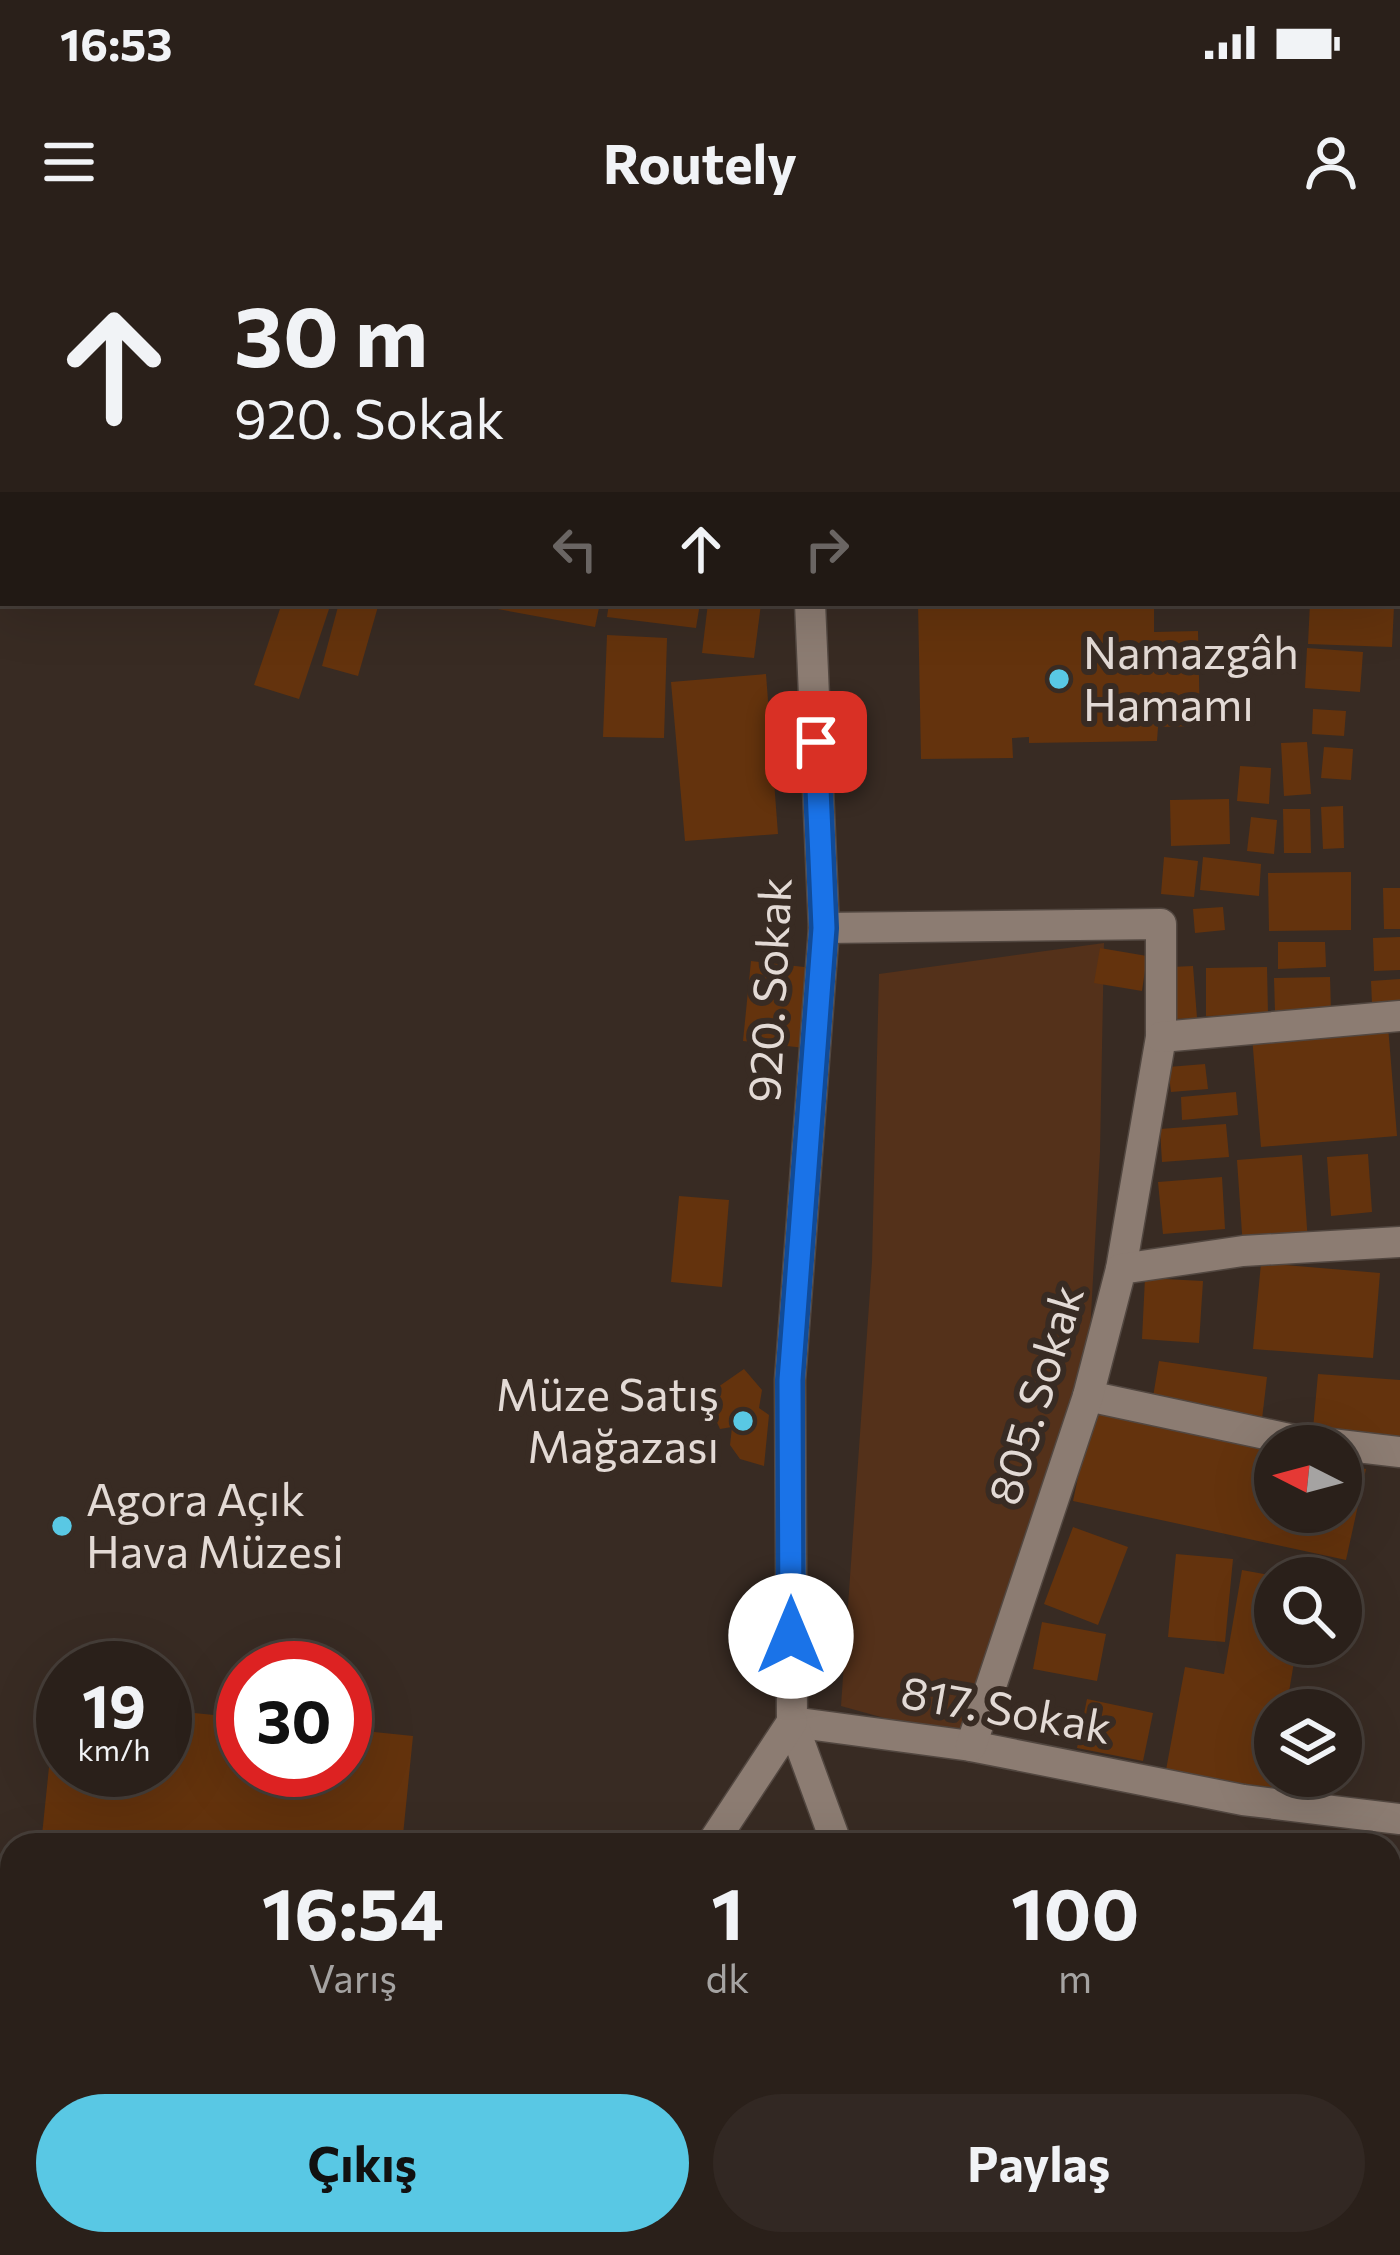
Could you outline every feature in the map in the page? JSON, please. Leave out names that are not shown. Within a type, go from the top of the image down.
[{"type":"street","name":"920. Sokak","points":[[792,1721],[790,1380],[824,928],[810,606]]},
{"type":"street","points":[[824,928],[1161,924],[1161,1037],[1121,1269]]},
{"type":"street","points":[[1161,1037],[1400,1016]]},
{"type":"street","name":"805. Sokak","points":[[971,1746],[1088,1396],[1121,1269],[1243,1251],[1400,1243]]},
{"type":"street","points":[[1088,1396],[1289,1439],[1400,1453]]},
{"type":"street","points":[[719,1833],[792,1721]]},
{"type":"street","points":[[792,1721],[833,1833]]},
{"type":"street","name":"817. Sokak","points":[[792,1721],[971,1746],[1243,1800],[1400,1819]]},
{"type":"shaded area","points":[[1104,943],[1100,1152],[1088,1369],[967,1741],[841,1706],[872,1262],[879,974]]},
{"type":"building","points":[[281,606],[330,606],[299,699],[254,685]]},
{"type":"building","points":[[338,606],[378,606],[358,676],[322,666]]},
{"type":"building","points":[[481,606],[599,606],[595,627]]},
{"type":"building","points":[[609,606],[700,606],[696,628],[607,617]]},
{"type":"building","points":[[708,606],[761,606],[754,658],[702,653]]},
{"type":"building","name":"Namazgâh Hamamı","points":[[918,606],[1154,606],[1154,632],[1198,631],[1200,726],[1158,727],[1157,741],[1029,743],[1029,737],[1012,738],[1013,758],[921,759]]},
{"type":"building","points":[[1310,606],[1394,606],[1392,647],[1308,644]]},
{"type":"building","points":[[607,635],[667,638],[664,738],[603,737]]},
{"type":"building","points":[[1307,648],[1363,652],[1360,692],[1305,688]]},
{"type":"building","points":[[766,674],[778,834],[685,841],[671,682]]},
{"type":"building","points":[[1313,709],[1346,711],[1344,736],[1312,734]]},
{"type":"building","points":[[1307,742],[1311,794],[1284,796],[1281,743]]},
{"type":"building","points":[[1324,747],[1353,749],[1351,780],[1321,778]]},
{"type":"building","points":[[1240,766],[1271,768],[1269,804],[1237,801]]},
{"type":"building","points":[[1229,799],[1230,844],[1171,846],[1170,800]]},
{"type":"building","points":[[1343,806],[1344,848],[1323,849],[1321,807]]},
{"type":"building","points":[[1283,809],[1310,809],[1311,853],[1284,853]]},
{"type":"building","points":[[1251,817],[1277,820],[1274,854],[1247,851]]},
{"type":"building","points":[[1164,857],[1198,861],[1194,897],[1161,894]]},
{"type":"building","points":[[1203,857],[1261,864],[1259,896],[1200,890]]},
{"type":"building","points":[[1351,872],[1351,930],[1269,931],[1268,873]]},
{"type":"building","points":[[1383,888],[1400,888],[1400,929],[1384,929]]},
{"type":"building","points":[[1223,907],[1225,930],[1195,933],[1193,909]]},
{"type":"building","points":[[1400,937],[1400,970],[1374,971],[1373,938]]},
{"type":"building","points":[[1278,942],[1325,942],[1326,967],[1278,969]]},
{"type":"building","points":[[1100,948],[1147,956],[1142,991],[1094,983]]},
{"type":"building","points":[[751,961],[813,968],[805,1048],[743,1041]]},
{"type":"building","points":[[1193,966],[1197,1018],[1175,1019],[1171,967]]},
{"type":"building","points":[[1267,967],[1268,1015],[1206,1016],[1206,968]]},
{"type":"building","points":[[1330,977],[1331,1011],[1275,1012],[1274,978]]},
{"type":"building","points":[[1400,979],[1400,1003],[1372,1004],[1371,981]]},
{"type":"building","points":[[1388,1026],[1397,1136],[1261,1147],[1252,1036]]},
{"type":"building","points":[[1205,1064],[1208,1089],[1171,1092],[1168,1067]]},
{"type":"building","points":[[1236,1092],[1238,1115],[1182,1120],[1181,1097]]},
{"type":"building","points":[[1226,1124],[1229,1157],[1162,1162],[1160,1129]]},
{"type":"building","points":[[1368,1154],[1372,1212],[1331,1216],[1327,1157]]},
{"type":"building","points":[[1302,1155],[1308,1243],[1243,1248],[1237,1160]]},
{"type":"building","points":[[1222,1177],[1225,1229],[1163,1234],[1158,1182]]},
{"type":"building","points":[[679,1196],[729,1200],[722,1287],[671,1282]]},
{"type":"building","points":[[1261,1263],[1380,1273],[1373,1358],[1253,1349]]},
{"type":"building","points":[[1145,1278],[1203,1281],[1199,1343],[1142,1339]]},
{"type":"building","points":[[1159,1361],[1267,1377],[1262,1419],[1152,1403]]},
{"type":"building","name":"Müze Satış Mağazası","points":[[744,1369],[762,1390],[759,1408],[769,1415],[764,1466],[740,1459],[730,1445],[732,1427],[720,1429],[705,1396]]},
{"type":"building","points":[[1318,1374],[1400,1380],[1400,1438],[1362,1434],[1362,1425],[1313,1425]]},
{"type":"building","points":[[1092,1411],[1254,1446],[1254,1533],[1352,1533],[1347,1557],[1332,1557],[1073,1501]]},
{"type":"building","points":[[1073,1527],[1128,1547],[1098,1625],[1044,1604]]},
{"type":"building","points":[[1176,1554],[1233,1559],[1225,1642],[1168,1637]]},
{"type":"building","points":[[1242,1570],[1254,1572],[1254,1665],[1294,1665],[1290,1689],[1254,1689],[1254,1786],[1166,1770],[1185,1667],[1224,1674]]},
{"type":"building","points":[[1042,1622],[1106,1634],[1097,1681],[1033,1669]]},
{"type":"building","points":[[1087,1699],[1153,1713],[1143,1761],[1077,1748]]},
{"type":"building","points":[[192,1713],[216,1715],[216,1797],[372,1797],[372,1732],[413,1736],[403,1833],[42,1833],[46,1797],[192,1797]]},
{"type":"place","name":"Namazgâh Hamamı","points":[[1059,679]]},
{"type":"place","name":"Müze Satış Mağazası","points":[[743,1421]]},
{"type":"place","name":"Agora Açık Hava Müzesi","points":[[62,1526]]},
{"type":"route","points":[[791,1636],[790,1380],[824,928],[816,742]]}]
